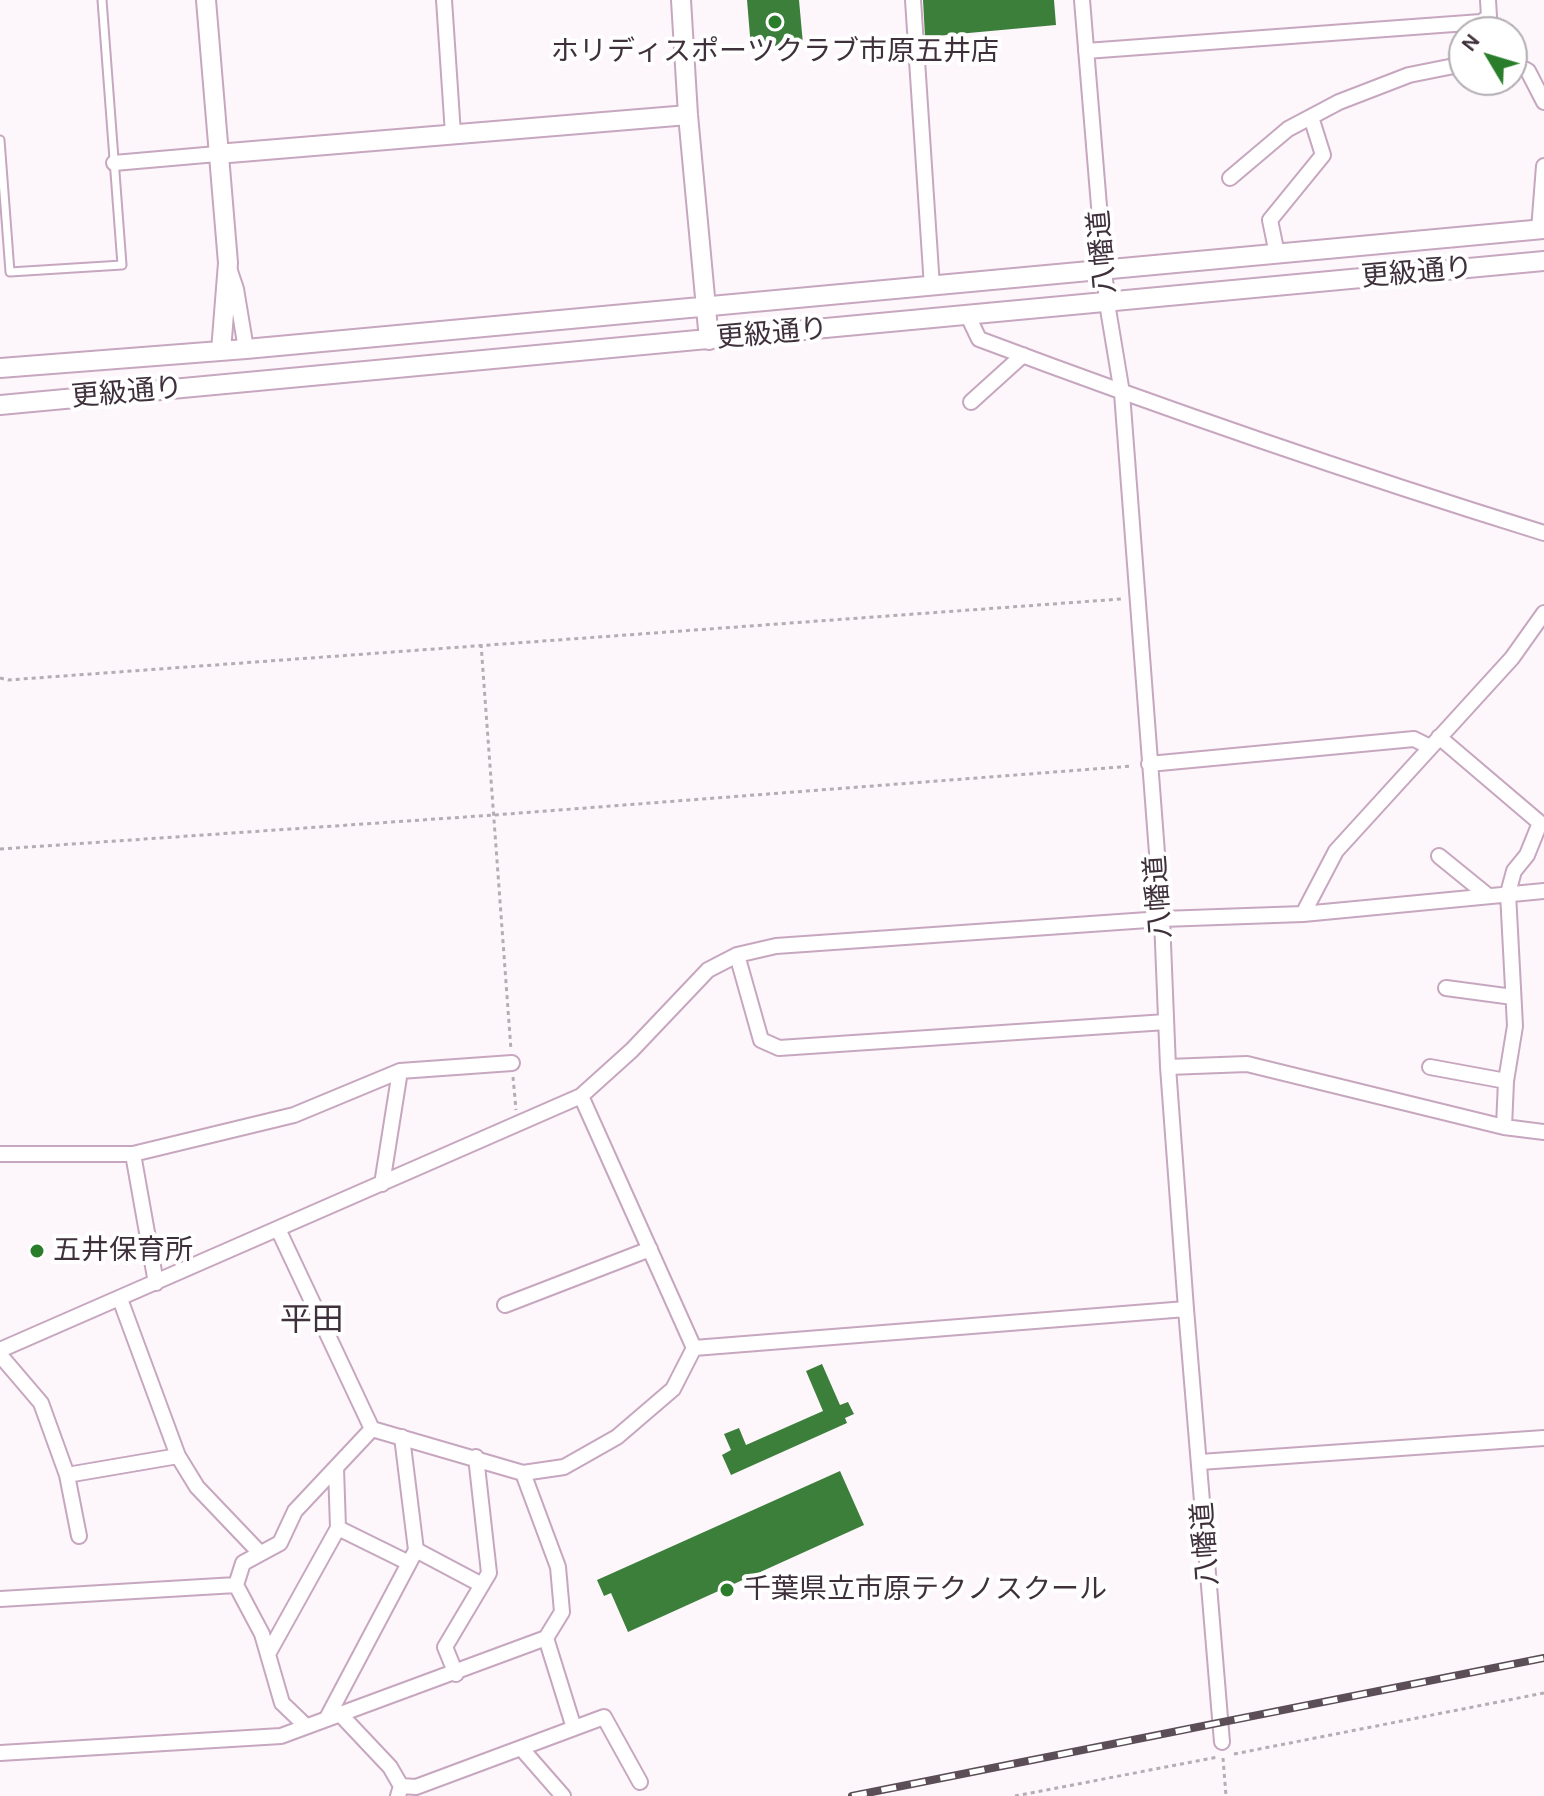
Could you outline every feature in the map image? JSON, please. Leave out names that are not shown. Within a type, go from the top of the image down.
[{"type":"street","points":[[206,0],[228,263],[221,351]]},
{"type":"street","points":[[444,0],[453,134]]},
{"type":"street","points":[[681,0],[688,115],[709,340]]},
{"type":"street","points":[[913,0],[932,287]]},
{"type":"street","name":"八幡道","points":[[1082,0],[1107,303],[1122,393],[1162,919],[1168,1067],[1186,1309],[1223,1749]]},
{"type":"street","points":[[1086,51],[1448,29]]},
{"type":"street","points":[[1544,65],[1528,71],[1544,102]]},
{"type":"street","points":[[1230,178],[1288,129],[1339,102],[1409,75],[1448,67]]},
{"type":"street","points":[[114,163],[688,115]]},
{"type":"street","points":[[1277,254],[1270,220],[1323,155],[1311,117]]},
{"type":"street","points":[[1542,230],[1544,166]]},
{"type":"street","name":"更級通り","points":[[0,368],[246,349],[1542,230]]},
{"type":"street","name":"更級通り","points":[[0,405],[1544,261]]},
{"type":"street","points":[[228,263],[236,289],[246,349]]},
{"type":"street","points":[[968,316],[979,339],[1122,393],[1544,533]]},
{"type":"street","points":[[971,402],[1023,355]]},
{"type":"street","points":[[1303,914],[1336,851],[1512,658],[1544,613]]},
{"type":"street","points":[[1149,764],[1414,739],[1434,742],[1540,823],[1527,855],[1514,871],[1508,893],[1515,1026],[1506,1081],[1504,1127]]},
{"type":"street","points":[[1439,856],[1487,895]]},
{"type":"street","points":[[79,1536],[67,1475],[41,1403],[0,1352],[581,1096],[632,1050],[708,970],[737,955],[776,946],[1162,919],[1303,914],[1544,891]]},
{"type":"street","points":[[737,955],[761,1040],[779,1048],[1166,1022]]},
{"type":"street","points":[[1446,988],[1513,997]]},
{"type":"street","points":[[0,1154],[133,1154],[294,1115],[400,1071],[512,1063]]},
{"type":"street","points":[[1168,1067],[1247,1064],[1504,1127],[1544,1132]]},
{"type":"street","points":[[1430,1067],[1506,1081]]},
{"type":"street","points":[[382,1184],[400,1071]]},
{"type":"street","points":[[581,1096],[694,1348]]},
{"type":"street","points":[[133,1154],[156,1283]]},
{"type":"street","points":[[278,1229],[372,1429],[523,1473],[564,1467],[617,1437],[673,1389],[694,1348]]},
{"type":"street","points":[[505,1305],[650,1249]]},
{"type":"street","points":[[120,1299],[178,1456],[197,1487],[260,1553]]},
{"type":"street","points":[[694,1348],[1186,1309]]},
{"type":"street","points":[[306,1726],[282,1703],[262,1634],[236,1585],[243,1563],[280,1543],[295,1511],[372,1429]]},
{"type":"street","points":[[333,1716],[412,1556],[402,1437]]},
{"type":"street","points":[[1200,1462],[1544,1438]]},
{"type":"street","points":[[67,1475],[178,1456]]},
{"type":"street","points":[[456,1674],[445,1647],[489,1573],[476,1457]]},
{"type":"street","points":[[268,1654],[338,1528],[336,1468]]},
{"type":"street","points":[[0,1753],[281,1736],[456,1674],[546,1638],[562,1612],[558,1567],[523,1473]]},
{"type":"street","points":[[338,1528],[482,1585]]},
{"type":"street","points":[[0,1599],[236,1585]]},
{"type":"street","points":[[546,1638],[574,1728]]},
{"type":"street","points":[[333,1716],[390,1767],[400,1791],[604,1717],[640,1782]]},
{"type":"street","points":[[521,1748],[563,1796]]},
{"type":"lane","points":[[0,140],[10,272],[122,265],[102,0]]},
{"type":"path","points":[[0,678],[8,680],[1137,597]]},
{"type":"path","points":[[481,644],[517,1122]]},
{"type":"path","points":[[0,849],[494,815],[1149,764]]},
{"type":"path","points":[[1015,1796],[1223,1749],[1544,1693]]},
{"type":"path","points":[[1223,1749],[1226,1796]]},
{"type":"building","name":"ホリディスポーツクラブ市原五井店","points":[[747,0],[799,0],[803,44],[751,48]]},
{"type":"building","points":[[923,0],[1054,0],[1056,25],[925,37]]},
{"type":"building","points":[[822,1364],[840,1405],[848,1402],[854,1414],[845,1418],[847,1423],[731,1475],[722,1455],[731,1450],[724,1434],[739,1428],[746,1445],[823,1411],[806,1371]]},
{"type":"building","points":[[840,1471],[864,1525],[628,1632],[611,1593],[604,1596],[597,1580]]},
{"type":"railway","points":[[852,1796],[1544,1658]]},
{"type":"place","name":"ホリディスポーツクラブ市原五井店","points":[[775,22]]},
{"type":"place","name":"五井保育所","points":[[37,1251]]},
{"type":"place","name":"千葉県立市原テクノスクール","points":[[727,1590]]},
{"type":"district","name":"平田","points":[[312,1321]]}]
